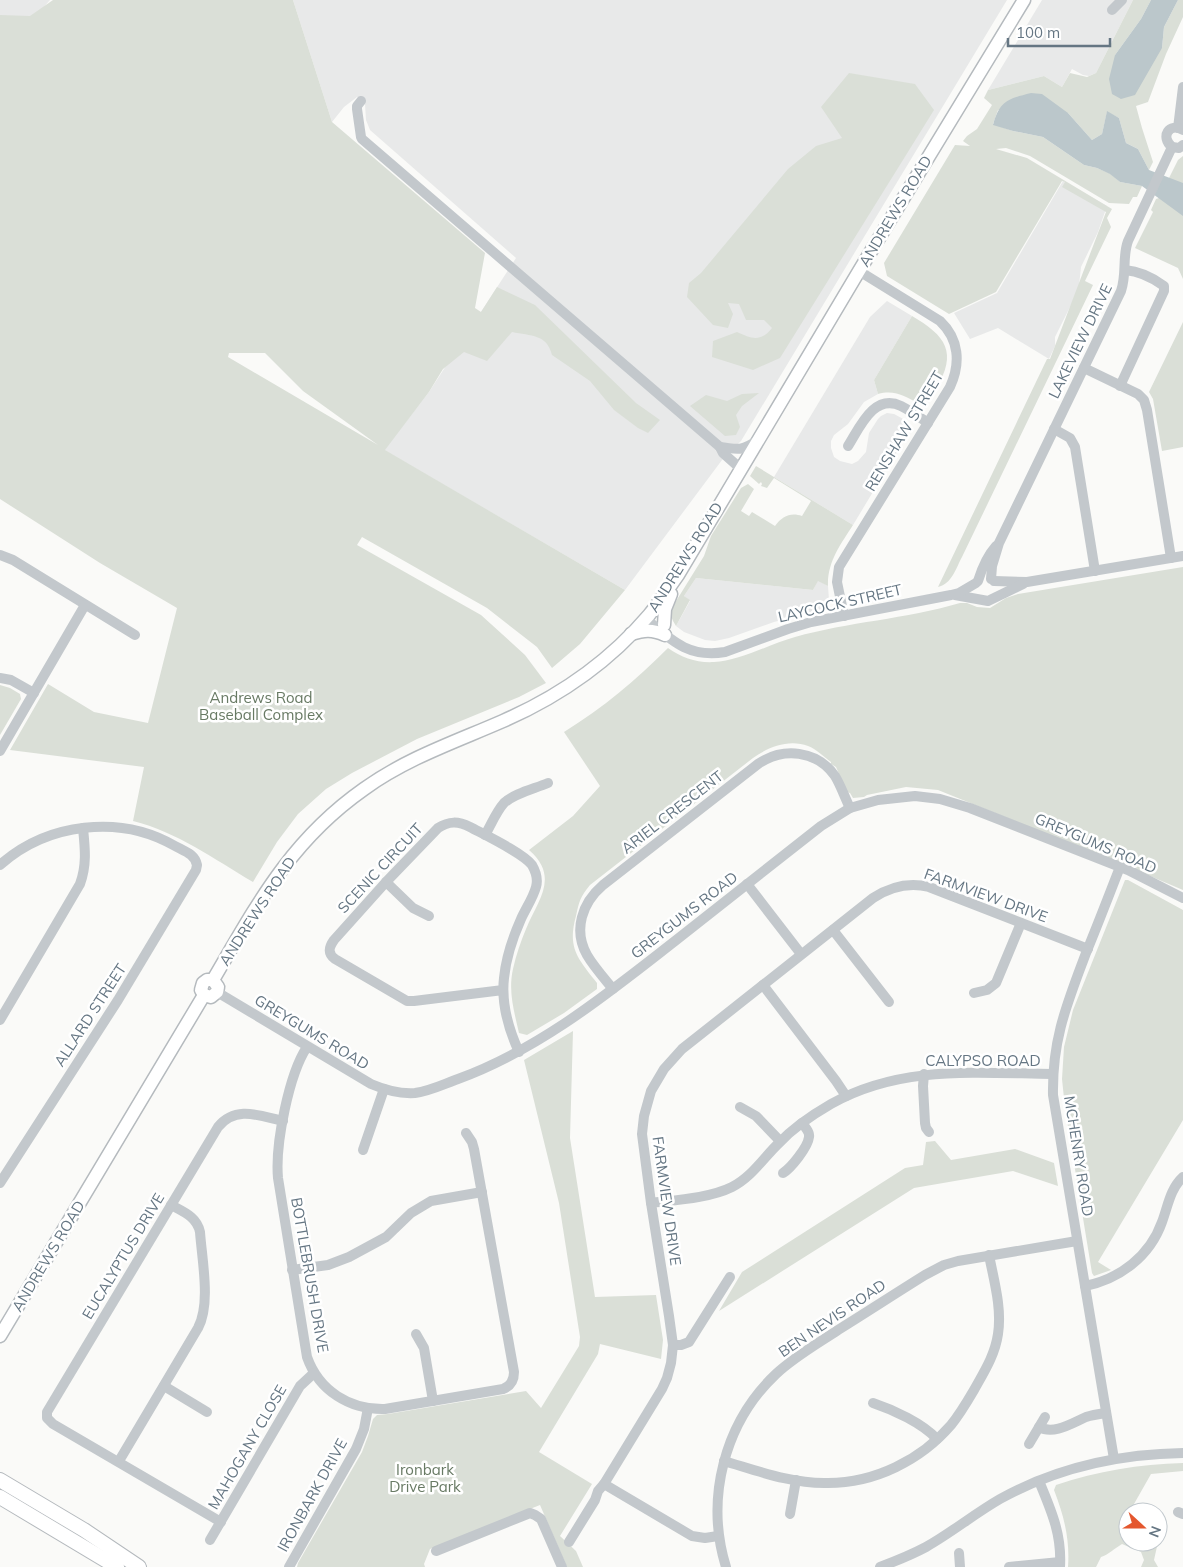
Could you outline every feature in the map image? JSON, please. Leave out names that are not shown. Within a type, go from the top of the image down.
[{"type":"highway","points":[[0,1480],[84,1530],[139,1567]]},
{"type":"highway","points":[[0,1497],[117,1567]]},
{"type":"main road","name":"ANDREWS ROAD","points":[[0,1336],[204,995],[201,990],[202,983],[207,980],[215,986],[276,877],[310,834],[343,804],[404,763],[516,715],[561,690],[600,663],[648,616],[678,575],[858,272],[1024,0]]},
{"type":"main road","points":[[631,634],[649,630],[664,630],[665,609],[678,575]]},
{"type":"street","points":[[1112,10],[1122,0]]},
{"type":"street","points":[[1181,129],[1183,87]]},
{"type":"street","points":[[361,102],[357,109],[362,139],[720,447],[723,453],[740,469]]},
{"type":"street","name":"LAKEVIEW DRIVE","points":[[993,580],[992,566],[999,543],[1121,291],[1125,270],[1126,246],[1163,167],[1180,146],[1166,140],[1167,134],[1173,128],[1181,129]]},
{"type":"street","points":[[1120,386],[1164,291],[1164,286],[1160,283],[1136,272],[1125,270]]},
{"type":"street","name":"RENSHAW STREET","points":[[844,616],[837,582],[839,567],[950,387],[956,371],[957,351],[953,338],[946,326],[932,315],[858,272]]},
{"type":"street","points":[[1084,368],[1138,394],[1146,404],[1172,558]]},
{"type":"street","points":[[848,446],[870,412],[883,404],[900,406],[928,422]]},
{"type":"street","points":[[1054,429],[1070,438],[1075,447],[1096,571]]},
{"type":"street","points":[[720,447],[735,450],[745,448],[758,440]]},
{"type":"street","name":"LAKEVIEW DRIVE","points":[[977,582],[990,553],[999,543]]},
{"type":"street","points":[[0,555],[21,565],[135,634]]},
{"type":"street","points":[[1027,582],[988,601],[977,597],[975,592],[977,582],[985,578],[1027,582],[1183,556]]},
{"type":"street","points":[[993,580],[998,590],[994,599]]},
{"type":"street","name":"LAYCOCK STREET","points":[[648,616],[664,630],[699,647],[713,649],[736,647],[788,628],[959,593],[977,582]]},
{"type":"street","name":"LAYCOCK STREET","points":[[951,595],[982,600]]},
{"type":"street","points":[[0,751],[85,605]]},
{"type":"street","points":[[0,678],[11,680],[34,693]]},
{"type":"street","name":"ARIEL CRESCENT","points":[[613,989],[590,960],[583,945],[582,914],[589,901],[603,885],[758,764],[767,758],[783,753],[801,754],[815,759],[828,768],[835,777],[850,808]]},
{"type":"street","points":[[485,835],[506,802],[548,784]]},
{"type":"street","name":"GREYGUMS ROAD","points":[[215,986],[307,1047],[363,1080],[384,1089],[403,1093],[425,1091],[482,1070],[519,1052],[573,1018],[613,989],[821,826],[850,808],[878,800],[898,797],[921,796],[945,800],[979,811],[1120,867],[1148,879],[1183,898]]},
{"type":"street","name":"SCENIC CIRCUIT","points":[[503,990],[409,1001],[402,999],[326,952],[334,940],[435,830],[443,825],[454,822],[461,823],[485,835],[526,859],[533,867],[537,880],[534,892],[511,945],[503,990],[507,1023],[519,1052]]},
{"type":"street","name":"ALLARD STREET","points":[[0,1183],[125,988],[196,870],[196,860],[193,856],[171,843],[143,832],[110,827],[83,828]]},
{"type":"street","points":[[0,865],[20,850],[41,839],[83,828],[86,858],[80,884],[0,1020]]},
{"type":"street","name":"MCHENRY ROAD","points":[[1114,1459],[1053,1095],[1052,1074],[1061,1021],[1120,867]]},
{"type":"street","points":[[386,882],[413,908],[429,916]]},
{"type":"street","points":[[747,884],[802,954]]},
{"type":"street","name":"FARMVIEW DRIVE","points":[[570,1542],[595,1500],[598,1491],[664,1384],[670,1370],[673,1345],[642,1134],[646,1107],[655,1084],[669,1062],[682,1049],[877,895],[891,888],[910,885],[929,887],[1088,949]]},
{"type":"street","points":[[974,993],[987,990],[996,983],[1021,923]]},
{"type":"street","points":[[833,930],[890,1002]]},
{"type":"street","points":[[763,985],[846,1096]]},
{"type":"street","name":"BOTTLEBRUSH DRIVE","points":[[307,1047],[301,1058],[290,1091],[278,1147],[278,1170],[305,1350],[314,1373],[322,1383],[338,1397],[353,1404],[368,1408],[386,1409],[503,1389],[510,1384],[514,1376],[474,1146],[466,1133]]},
{"type":"street","points":[[924,1074],[925,1123],[929,1132]]},
{"type":"street","name":"CALYPSO ROAD","points":[[651,1204],[711,1194],[732,1186],[747,1176],[780,1141],[802,1123],[846,1096],[883,1082],[924,1074],[1052,1074]]},
{"type":"street","points":[[363,1150],[384,1089]]},
{"type":"street","points":[[740,1107],[754,1114],[780,1141]]},
{"type":"street","name":"EUCALYPTUS DRIVE","points":[[221,1522],[44,1418],[214,1132],[230,1112],[283,1121]]},
{"type":"street","points":[[783,1173],[793,1166],[809,1140],[809,1134],[802,1123]]},
{"type":"street","points":[[1085,1286],[1103,1281],[1120,1273],[1142,1255],[1157,1234],[1174,1186],[1183,1177]]},
{"type":"street","points":[[292,1270],[328,1265],[349,1257],[386,1237],[415,1210],[431,1202],[482,1192]]},
{"type":"street","points":[[119,1461],[200,1323],[205,1306],[198,1225],[192,1217],[171,1205]]},
{"type":"street","name":"BEN NEVIS ROAD","points":[[726,1567],[718,1536],[718,1495],[724,1461],[735,1431],[750,1405],[768,1382],[790,1362],[930,1272],[951,1263],[1077,1241]]},
{"type":"street","points":[[724,1461],[796,1480],[828,1484],[870,1477],[892,1469],[924,1450],[952,1423],[963,1408],[986,1369],[994,1350],[998,1332],[998,1312],[990,1256]]},
{"type":"street","points":[[673,1345],[681,1345],[688,1342],[730,1277]]},
{"type":"street","points":[[416,1334],[424,1348],[433,1401]]},
{"type":"street","name":"MAHOGANY CLOSE","points":[[210,1540],[300,1386],[314,1373]]},
{"type":"street","points":[[164,1386],[207,1412]]},
{"type":"street","points":[[874,1403],[894,1411],[930,1431],[937,1439]]},
{"type":"street","name":"IRONBARK DRIVE","points":[[289,1567],[356,1449],[364,1429],[368,1408]]},
{"type":"street","points":[[1040,1427],[1047,1430],[1059,1428],[1086,1417],[1106,1413]]},
{"type":"street","points":[[1030,1444],[1045,1416]]},
{"type":"street","points":[[880,1567],[927,1547],[982,1509],[1039,1481],[1080,1467],[1114,1459],[1160,1453],[1183,1453]]},
{"type":"street","points":[[790,1514],[796,1480]]},
{"type":"street","points":[[1009,1567],[1060,1565],[1060,1548],[1056,1527],[1039,1481]]},
{"type":"street","points":[[604,1484],[692,1536],[705,1538],[718,1536]]},
{"type":"street","points":[[436,1551],[527,1514],[532,1514],[539,1517],[542,1522],[562,1567]]},
{"type":"street","points":[[448,1533],[453,1544]]},
{"type":"street","points":[[959,1552],[960,1567]]},
{"type":"shaded area","points":[[0,0],[50,0],[0,56]]},
{"type":"shaded area","points":[[293,0],[1007,0],[741,441],[722,460],[625,590],[384,450],[429,392],[516,258],[370,130],[366,120],[365,104],[357,97],[344,107],[332,122]]},
{"type":"shaded area","points":[[1042,0],[1133,0],[1096,73],[1089,76],[1083,75],[1072,69],[1062,87],[1044,76],[988,90]]},
{"type":"shaded area","points":[[1151,0],[1178,0],[1164,27],[1162,48],[1135,95],[1121,99],[1112,94],[1109,79],[1115,55],[1141,19]]},
{"type":"shaded area","points":[[1031,93],[1042,94],[1068,113],[1092,140],[1102,134],[1107,111],[1119,118],[1126,143],[1138,149],[1149,170],[1183,183],[1183,216],[1142,186],[1120,182],[1110,174],[1084,165],[1043,137],[993,125],[1002,105],[1011,99]]},
{"type":"shaded area","points":[[1063,181],[1107,206],[1098,232],[1081,267],[1079,285],[1055,337],[1055,346],[1049,359],[998,328],[970,339],[954,313],[997,293]]},
{"type":"shaded area","points":[[887,301],[912,316],[874,380],[878,394],[864,402],[848,424],[834,435],[831,441],[831,448],[834,457],[840,461],[852,464],[858,461],[866,452],[869,433],[878,419],[887,413],[894,414],[907,421],[909,432],[853,525],[774,477],[870,317]]},
{"type":"shaded area","points":[[696,578],[813,590],[818,580],[828,586],[829,600],[825,607],[821,609],[774,622],[729,638],[715,641],[705,640],[684,632],[676,626],[690,601],[684,596]]},
{"type":"green space","name":"Andrews Road Baseball Complex","points":[[53,0],[293,0],[332,122],[485,253],[475,308],[481,312],[497,287],[535,305],[636,403],[660,420],[648,433],[638,428],[614,410],[590,381],[552,355],[546,343],[532,335],[512,332],[487,361],[464,352],[443,369],[429,392],[385,450],[625,590],[580,644],[552,668],[537,647],[487,608],[362,537],[357,545],[481,615],[525,655],[546,683],[519,697],[417,739],[352,773],[326,789],[298,814],[277,842],[253,882],[180,839],[133,821],[144,767],[10,750],[48,684],[94,712],[148,723],[177,608],[100,563],[0,499],[0,15],[30,16]],"holes":[[[229,353],[265,353],[303,391],[378,445],[228,357]]]},
{"type":"green space","points":[[1133,0],[1151,0],[1141,19],[1115,55],[1162,48],[1164,27],[1178,0],[1183,0],[1183,17],[1166,54],[1148,102],[1136,106],[1153,162],[1149,170],[1138,149],[1126,143],[1119,118],[1107,112],[1102,134],[1092,140],[1068,113],[998,110],[993,124],[1013,131],[1043,137],[1084,165],[1111,174],[1120,182],[1142,186],[1137,197],[1133,197],[1129,204],[1109,203],[1030,156],[1006,148],[996,149],[1027,158],[1112,209],[1107,218],[1111,227],[1085,281],[1093,285],[955,571],[947,583],[938,587],[1047,359],[1050,359],[1106,212],[1062,187],[1065,182],[1062,181],[996,292],[949,314],[887,276],[884,263],[955,145],[970,146],[963,141],[977,129],[992,105],[984,98],[988,90],[1044,76],[1062,87],[1070,73],[1087,77],[1096,73]]},
{"type":"green space","points":[[849,73],[915,84],[934,110],[780,358],[753,370],[712,357],[713,341],[737,332],[756,338],[764,336],[772,328],[764,320],[746,320],[739,304],[728,303],[733,314],[728,328],[713,325],[687,297],[689,283],[701,273],[788,169],[816,146],[842,138],[821,107]]},
{"type":"green space","points":[[1183,156],[1183,279],[1178,268],[1135,248],[1153,212],[1151,210],[1156,199],[1159,198],[1178,160]]},
{"type":"green space","points":[[912,316],[924,323],[940,338],[945,346],[947,355],[943,376],[932,397],[923,404],[895,393],[878,394],[874,380]]},
{"type":"green space","points":[[1183,322],[1183,447],[1162,451],[1153,399],[1149,392]]},
{"type":"green space","points":[[759,393],[742,406],[736,415],[740,427],[736,435],[725,436],[690,406],[706,395],[727,401],[742,394]]},
{"type":"green space","points":[[756,466],[853,525],[832,561],[828,586],[818,581],[813,590],[696,578],[684,596],[690,600],[676,626],[671,616],[673,606],[704,556],[711,536],[741,488],[748,484],[754,489],[741,511],[749,516],[752,512],[775,526],[787,516],[794,514],[802,516],[811,501],[774,478],[767,488],[761,486],[761,482],[759,484],[750,476]]},
{"type":"green space","points":[[1183,567],[1183,890],[938,790],[906,787],[853,798],[847,792],[836,767],[817,751],[801,744],[779,745],[753,758],[590,885],[579,903],[573,937],[576,952],[584,967],[597,983],[597,989],[564,1013],[527,1035],[519,1033],[512,1001],[511,985],[514,964],[526,929],[544,889],[545,879],[538,860],[529,850],[573,816],[600,786],[564,732],[619,693],[668,648],[679,655],[696,661],[724,661],[815,632],[919,613],[960,603],[990,608],[1006,598],[1018,594]]},
{"type":"green space","points":[[0,685],[20,694],[21,699],[0,735]]},
{"type":"green space","points":[[1125,880],[1183,910],[1183,1120],[1098,1262],[1111,1270],[1094,1276],[1065,1108],[1062,1079],[1064,1047],[1073,1010]]},
{"type":"green space","name":"Ironbark Drive Park","points":[[573,1031],[570,1138],[595,1297],[656,1295],[663,1340],[661,1359],[600,1344],[598,1354],[539,1452],[592,1484],[560,1536],[576,1551],[583,1567],[567,1567],[540,1505],[430,1549],[424,1564],[425,1567],[297,1567],[362,1452],[373,1419],[377,1415],[526,1391],[541,1408],[579,1346],[580,1337],[559,1203],[524,1060]]},
{"type":"green space","points":[[935,1141],[951,1160],[1015,1149],[1054,1163],[1058,1186],[1013,1171],[914,1188],[719,1311],[742,1272],[905,1168],[923,1165],[926,1142]]},
{"type":"green space","points":[[1183,1463],[1183,1471],[1151,1474],[1135,1502],[1118,1502],[1118,1547],[1101,1557],[1096,1567],[1068,1567],[1067,1537],[1061,1509],[1054,1490],[1056,1485],[1119,1469]]},
{"type":"green space","points":[[1141,1552],[1156,1552],[1154,1560],[1158,1567],[1141,1567],[1144,1560]]}]
